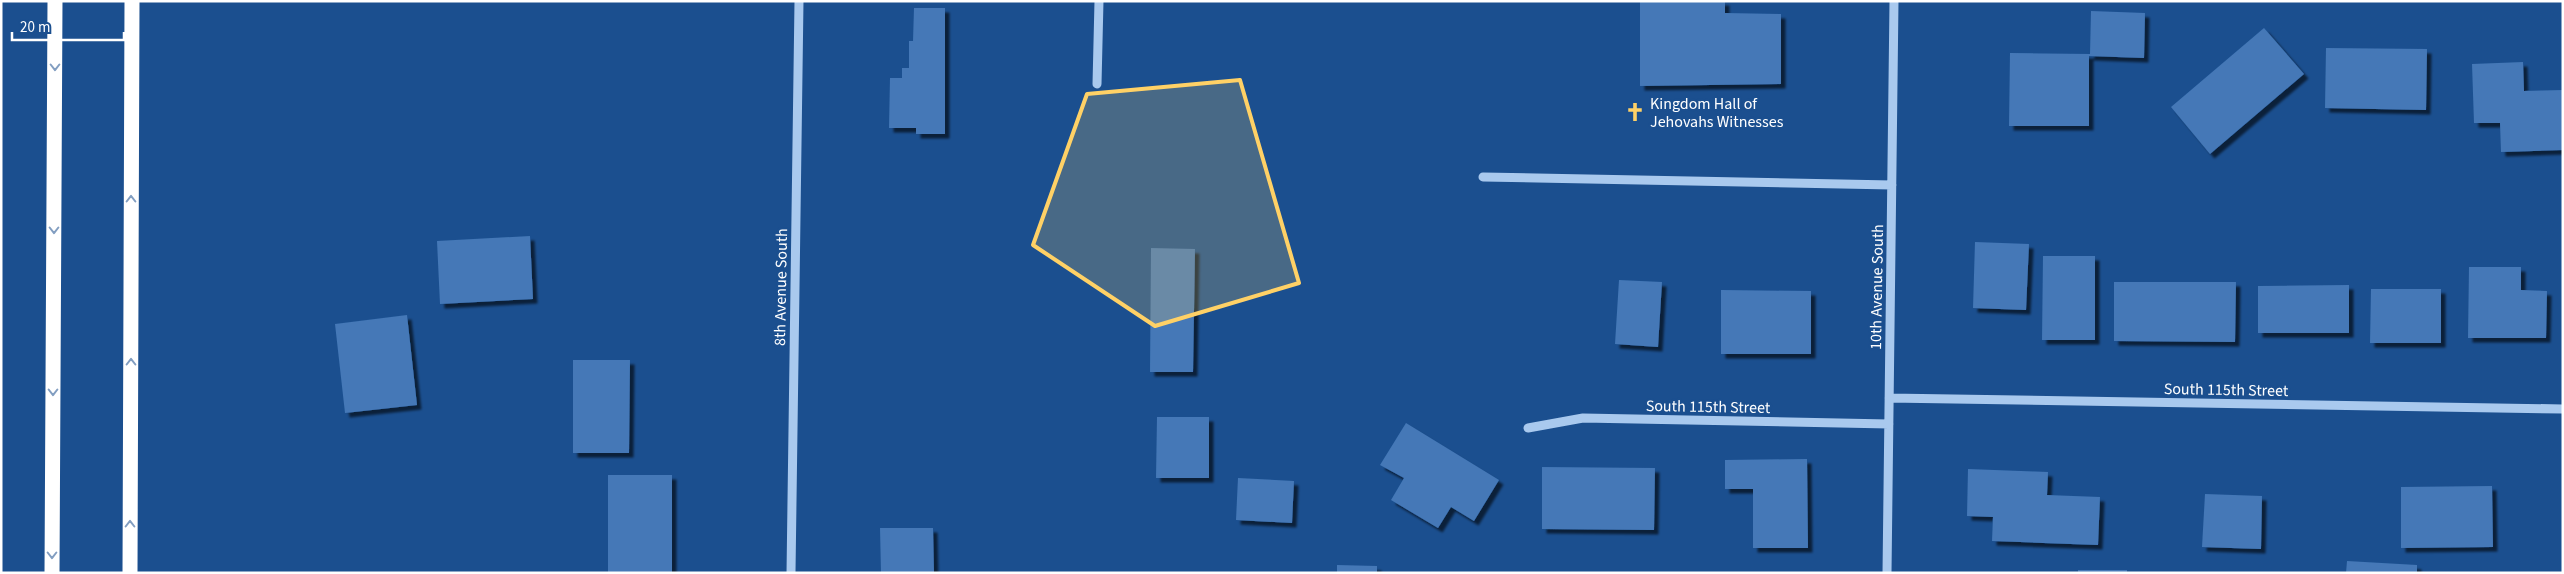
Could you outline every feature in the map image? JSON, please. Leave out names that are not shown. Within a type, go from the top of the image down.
[{"type":"highway","points":[[52,573],[55,1]]},
{"type":"highway","points":[[130,573],[132,1]]},
{"type":"street","name":"8th Avenue South","points":[[791,573],[799,1]]},
{"type":"street","points":[[1097,84],[1099,1]]},
{"type":"street","name":"10th Avenue South","points":[[1887,573],[1894,1]]},
{"type":"street","points":[[1483,178],[1892,185]]},
{"type":"street","name":"South 115th Street","points":[[1889,398],[2563,410]]},
{"type":"street","name":"South 115th Street","points":[[1528,428],[1583,418],[1889,424]]},
{"type":"highlighted area","points":[[1240,80],[1299,283],[1155,326],[1033,245],[1087,94]]},
{"type":"building","points":[[1640,1],[1725,1],[1725,13],[1781,14],[1781,84],[1640,86]]},
{"type":"building","points":[[914,8],[945,8],[945,134],[916,134],[916,128],[889,128],[890,78],[902,78],[902,68],[909,68],[909,41],[913,41]]},
{"type":"building","points":[[2091,11],[2145,13],[2144,58],[2089,56],[2089,126],[2009,126],[2010,53],[2090,54]]},
{"type":"building","points":[[2264,28],[2304,74],[2210,154],[2171,107]]},
{"type":"building","points":[[2326,48],[2427,49],[2426,110],[2325,108]]},
{"type":"building","points":[[2523,62],[2524,91],[2563,90],[2563,150],[2501,152],[2500,123],[2474,123],[2472,64]]},
{"type":"building","points":[[530,236],[533,299],[440,304],[437,241]]},
{"type":"building","points":[[1975,242],[2029,244],[2026,310],[1973,308]]},
{"type":"building","points":[[1151,248],[1195,249],[1193,372],[1150,372]]},
{"type":"building","points":[[2043,256],[2095,256],[2095,340],[2042,340]]},
{"type":"building","points":[[2469,267],[2521,267],[2521,290],[2547,291],[2546,338],[2468,338]]},
{"type":"building","points":[[1619,280],[1662,282],[1658,347],[1615,344]]},
{"type":"building","points":[[2114,282],[2236,282],[2235,342],[2114,341]]},
{"type":"building","points":[[2349,285],[2349,333],[2258,333],[2258,286]]},
{"type":"building","points":[[2371,289],[2441,289],[2441,343],[2370,343]]},
{"type":"building","points":[[1721,290],[1811,291],[1811,354],[1721,354]]},
{"type":"building","points":[[407,315],[417,405],[345,413],[335,324]]},
{"type":"building","points":[[573,360],[630,360],[629,453],[573,453]]},
{"type":"building","points":[[1157,417],[1209,417],[1209,478],[1156,478]]},
{"type":"building","points":[[1406,423],[1499,480],[1474,521],[1451,507],[1438,528],[1391,500],[1404,478],[1380,465]]},
{"type":"building","points":[[1807,459],[1808,548],[1753,548],[1753,489],[1725,489],[1725,460]]},
{"type":"building","points":[[1542,467],[1655,468],[1654,530],[1542,529]]},
{"type":"building","points":[[1968,469],[2048,472],[2047,495],[2100,497],[2098,545],[1992,541],[1993,517],[1967,516]]},
{"type":"building","points":[[608,475],[672,475],[672,573],[608,573]]},
{"type":"building","points":[[1238,478],[1294,481],[1292,523],[1236,520]]},
{"type":"building","points":[[2492,486],[2493,547],[2401,548],[2401,487]]},
{"type":"building","points":[[2205,494],[2262,496],[2261,549],[2202,547]]},
{"type":"building","points":[[880,528],[933,528],[934,573],[881,573]]},
{"type":"building","points":[[2347,561],[2417,565],[2417,573],[2346,573]]},
{"type":"building","points":[[1337,565],[1377,566],[1377,573],[1337,573]]},
{"type":"building","points":[[2078,570],[2127,570],[2127,573],[2078,573]]},
{"type":"place","name":"Kingdom Hall of Jehovahs Witnesses","points":[[1635,112]]}]
